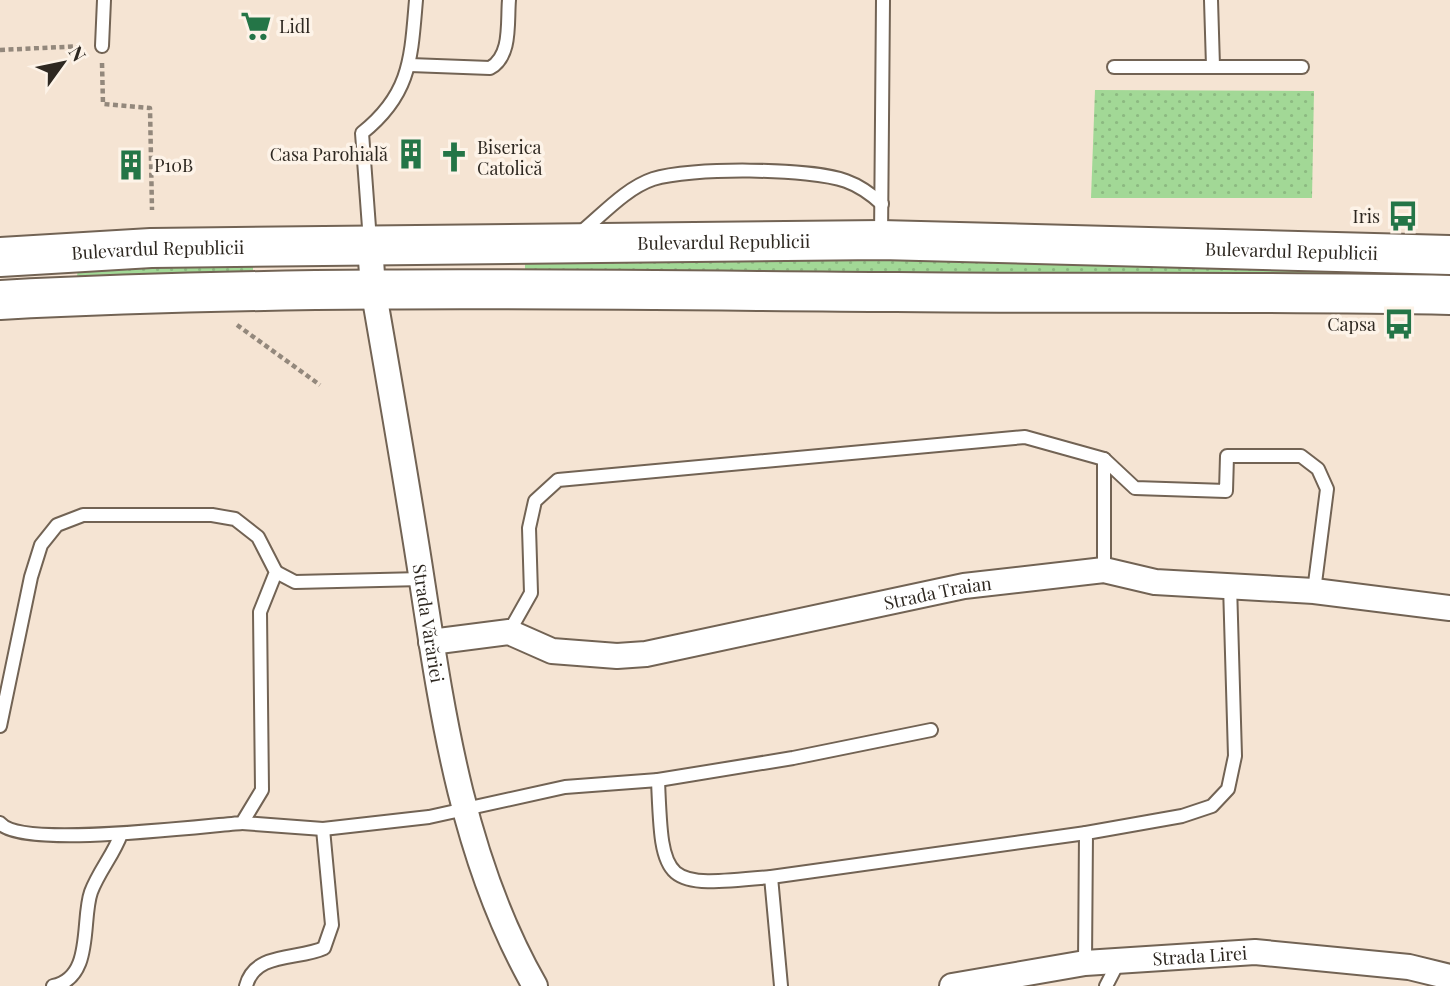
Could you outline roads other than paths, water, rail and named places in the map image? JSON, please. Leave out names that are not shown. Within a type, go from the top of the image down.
[{"type":"main road","name":"Bulevardul Republicii","points":[[0,257],[151,248],[568,243],[881,222],[1450,255]]},
{"type":"main road","points":[[0,300],[373,288],[901,293],[1203,291],[1450,295]]},
{"type":"street","name":"Strada Vărăriei","points":[[370,246],[373,288],[431,642],[465,810],[502,923],[535,986]]},
{"type":"street","name":"Strada Traian","points":[[509,632],[552,650],[617,656],[646,654],[964,586],[1104,570],[1155,582],[1314,592],[1450,608]]},
{"type":"street","points":[[431,642],[509,632]]},
{"type":"street","name":"Strada Lirei","points":[[952,986],[1085,963],[1255,952],[1409,967],[1450,977]]},
{"type":"lane","points":[[102,46],[104,0]]},
{"type":"lane","points":[[370,246],[362,133],[384,115],[410,65],[416,0]]},
{"type":"lane","points":[[410,65],[490,68],[499,63],[504,54],[509,0]]},
{"type":"lane","points":[[881,222],[883,0]]},
{"type":"lane","points":[[1211,0],[1213,66]]},
{"type":"lane","points":[[1114,67],[1302,66]]},
{"type":"lane","points":[[568,243],[632,190],[653,179],[679,175],[800,173],[844,180],[867,191],[881,222]]},
{"type":"lane","points":[[509,632],[531,593],[529,528],[535,501],[558,481],[1025,437],[1104,459],[1135,488],[1226,491],[1227,456],[1301,456],[1318,468],[1327,489],[1314,592]]},
{"type":"lane","points":[[1104,459],[1104,570]]},
{"type":"lane","points":[[0,726],[6,671],[41,545],[57,525],[83,515],[200,515],[235,519],[258,537],[276,572],[295,582],[422,579]]},
{"type":"lane","points":[[242,822],[262,790],[260,612],[276,572]]},
{"type":"lane","points":[[658,780],[660,841],[665,860],[679,877],[702,884],[771,877],[1086,833],[1182,816],[1212,806],[1228,789],[1235,755],[1230,585]]},
{"type":"lane","points":[[0,823],[20,834],[121,834],[242,822],[323,829],[465,810],[565,787],[658,780],[793,758],[931,730]]},
{"type":"lane","points":[[246,986],[259,965],[276,958],[309,955],[324,948],[332,925],[323,829]]},
{"type":"lane","points":[[1085,963],[1086,833]]},
{"type":"lane","points":[[53,986],[71,978],[80,962],[90,895],[121,834]]},
{"type":"lane","points":[[771,877],[781,986]]},
{"type":"lane","points":[[1106,986],[1120,960]]},
{"type":"place","name":"Lidl","points":[[256,26]]},
{"type":"place","name":"Casa Parohială","points":[[411,154]]},
{"type":"place","name":"Biserica Catolică","points":[[454,157]]},
{"type":"place","name":"P10B","points":[[131,165]]},
{"type":"place","name":"Iris","points":[[1403,216]]},
{"type":"place","name":"Capsa","points":[[1399,324]]}]
